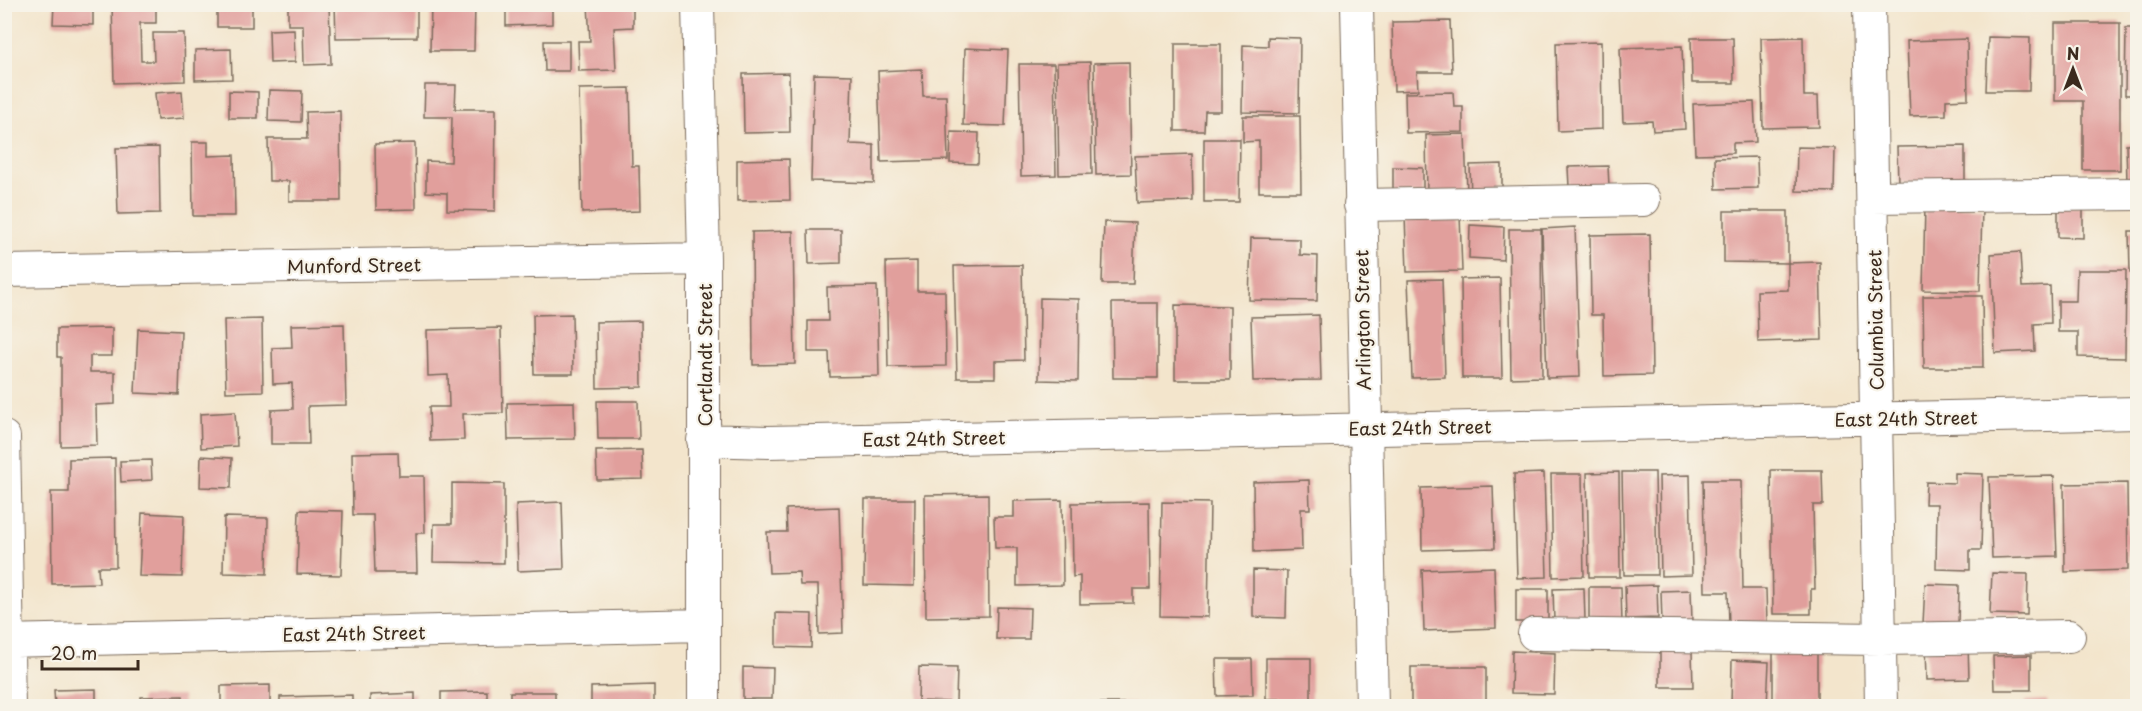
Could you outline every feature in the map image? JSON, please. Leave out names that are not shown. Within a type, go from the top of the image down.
[{"type":"street","name":"Cortlandt Street","points":[[698,4],[704,259],[704,706]]},
{"type":"street","name":"Arlington Street","points":[[1357,4],[1372,706]]},
{"type":"street","name":"Columbia Street","points":[[1869,4],[1881,706]]},
{"type":"street","points":[[1873,196],[2138,194]]},
{"type":"street","points":[[1360,205],[1644,200]]},
{"type":"street","name":"Munford Street","points":[[4,271],[704,259]]},
{"type":"street","name":"East 24th Street","points":[[703,441],[768,442],[2138,413]]},
{"type":"street","points":[[4,436],[9,706]]},
{"type":"street","name":"East 24th Street","points":[[6,641],[703,625]]},
{"type":"street","points":[[1534,634],[1881,639],[2069,636]]},
{"type":"building","points":[[54,4],[93,4],[93,25],[53,24]]},
{"type":"building","points":[[112,4],[156,4],[156,23],[140,23],[141,61],[154,61],[153,33],[184,33],[185,81],[114,83]]},
{"type":"building","points":[[217,4],[252,4],[252,27],[217,27]]},
{"type":"building","points":[[288,4],[329,4],[331,64],[304,65],[303,25],[288,25]]},
{"type":"building","points":[[335,4],[417,4],[417,37],[336,38]]},
{"type":"building","points":[[431,4],[475,4],[474,51],[430,51]]},
{"type":"building","points":[[506,4],[552,4],[552,24],[506,26]]},
{"type":"building","points":[[588,4],[633,4],[633,27],[614,28],[616,70],[579,71],[578,41],[590,41]]},
{"type":"building","points":[[1450,21],[1452,72],[1417,72],[1418,90],[1394,91],[1392,22]]},
{"type":"building","points":[[2055,23],[2120,23],[2120,170],[2083,170],[2083,101],[2055,101]]},
{"type":"building","points":[[2126,28],[2138,28],[2138,95],[2125,95]]},
{"type":"building","points":[[294,29],[295,62],[270,63],[269,30]]},
{"type":"building","points":[[1268,37],[1300,38],[1299,113],[1242,112],[1243,45],[1268,46]]},
{"type":"building","points":[[1803,37],[1804,96],[1818,96],[1819,127],[1763,128],[1761,38]]},
{"type":"building","points":[[1988,37],[2030,38],[2029,91],[1986,91]]},
{"type":"building","points":[[1691,38],[1733,38],[1734,83],[1692,83]]},
{"type":"building","points":[[1967,39],[1968,99],[1946,100],[1946,115],[1910,116],[1907,41]]},
{"type":"building","points":[[544,41],[569,41],[569,71],[545,71]]},
{"type":"building","points":[[1601,42],[1602,129],[1558,131],[1556,43]]},
{"type":"building","points":[[1175,44],[1221,44],[1221,111],[1205,111],[1204,131],[1175,131]]},
{"type":"building","points":[[1682,46],[1685,129],[1653,131],[1652,121],[1623,122],[1620,48]]},
{"type":"building","points":[[965,48],[1008,50],[1005,126],[963,125]]},
{"type":"building","points":[[231,49],[232,79],[195,80],[195,50]]},
{"type":"building","points":[[1090,62],[1092,174],[1059,175],[1057,63]]},
{"type":"building","points":[[1129,62],[1131,174],[1096,175],[1094,63]]},
{"type":"building","points":[[1019,64],[1054,64],[1056,175],[1021,176]]},
{"type":"building","points":[[922,69],[923,96],[946,96],[948,160],[881,162],[878,71]]},
{"type":"building","points":[[789,73],[790,132],[744,133],[743,74]]},
{"type":"building","points":[[814,74],[852,75],[850,144],[874,145],[874,183],[811,181]]},
{"type":"building","points":[[425,85],[456,85],[455,109],[496,109],[495,211],[447,210],[447,193],[426,192],[426,161],[451,162],[452,117],[424,117]]},
{"type":"building","points":[[630,88],[632,166],[639,166],[640,211],[582,213],[579,89]]},
{"type":"building","points":[[269,90],[302,91],[301,122],[268,121]]},
{"type":"building","points":[[182,91],[184,118],[157,120],[155,93]]},
{"type":"building","points":[[229,91],[258,92],[258,118],[229,118]]},
{"type":"building","points":[[1453,92],[1454,107],[1463,107],[1463,132],[1406,133],[1405,93]]},
{"type":"building","points":[[1754,102],[1756,142],[1733,143],[1733,153],[1695,154],[1693,104]]},
{"type":"building","points":[[340,111],[341,201],[289,201],[289,181],[269,181],[268,139],[307,139],[306,112]]},
{"type":"building","points":[[1243,116],[1300,116],[1301,192],[1259,192],[1259,141],[1243,142]]},
{"type":"building","points":[[951,132],[979,133],[978,164],[950,163]]},
{"type":"building","points":[[1465,134],[1467,192],[1427,193],[1426,135]]},
{"type":"building","points":[[1204,139],[1240,139],[1239,202],[1204,202]]},
{"type":"building","points":[[192,142],[208,142],[208,156],[234,155],[235,216],[193,216]]},
{"type":"building","points":[[415,143],[416,209],[376,210],[375,144]]},
{"type":"building","points":[[2138,143],[2138,182],[2127,183],[2126,144]]},
{"type":"building","points":[[1965,146],[1965,183],[1898,183],[1897,147]]},
{"type":"building","points":[[159,147],[160,213],[118,214],[116,148]]},
{"type":"building","points":[[1797,147],[1835,148],[1834,192],[1796,191]]},
{"type":"building","points":[[1192,154],[1193,201],[1137,203],[1135,156]]},
{"type":"building","points":[[1757,157],[1758,188],[1716,189],[1715,158]]},
{"type":"building","points":[[789,159],[790,200],[737,201],[737,160]]},
{"type":"building","points":[[1502,164],[1502,197],[1471,198],[1470,165]]},
{"type":"building","points":[[1608,166],[1609,186],[1569,187],[1568,167]]},
{"type":"building","points":[[1393,167],[1423,168],[1423,194],[1393,194]]},
{"type":"building","points":[[1925,206],[1982,207],[1980,291],[1923,290]]},
{"type":"building","points":[[2058,206],[2083,207],[2083,238],[2058,237]]},
{"type":"building","points":[[1724,211],[1788,211],[1788,263],[1724,262]]},
{"type":"building","points":[[1460,215],[1462,271],[1407,272],[1405,216]]},
{"type":"building","points":[[1104,222],[1135,223],[1133,284],[1102,284]]},
{"type":"building","points":[[1470,225],[1504,227],[1503,260],[1469,258]]},
{"type":"building","points":[[1575,227],[1580,377],[1547,378],[1542,229]]},
{"type":"building","points":[[1509,229],[1541,229],[1542,377],[1511,378]]},
{"type":"building","points":[[808,230],[841,230],[841,263],[809,264]]},
{"type":"building","points":[[793,231],[795,364],[753,365],[752,232]]},
{"type":"building","points":[[2129,231],[2138,231],[2138,272],[2130,273]]},
{"type":"building","points":[[1650,234],[1652,375],[1604,376],[1603,315],[1591,315],[1590,235]]},
{"type":"building","points":[[1251,238],[1300,239],[1300,255],[1318,256],[1317,301],[1249,300]]},
{"type":"building","points":[[2020,252],[2022,287],[2050,286],[2051,323],[2034,324],[2035,351],[1995,353],[1991,254]]},
{"type":"building","points":[[917,261],[917,291],[945,291],[946,366],[888,367],[886,262]]},
{"type":"building","points":[[1820,262],[1822,340],[1758,342],[1757,291],[1788,290],[1788,263]]},
{"type":"building","points":[[1022,265],[1024,360],[995,361],[995,378],[957,378],[954,266]]},
{"type":"building","points":[[2077,270],[2126,270],[2125,358],[2078,357],[2078,332],[2058,332],[2058,301],[2076,301]]},
{"type":"building","points":[[1500,278],[1502,378],[1462,378],[1461,279]]},
{"type":"building","points":[[1442,279],[1445,377],[1412,378],[1408,280]]},
{"type":"building","points":[[877,286],[879,376],[830,377],[829,352],[808,352],[808,321],[828,321],[827,287]]},
{"type":"building","points":[[1923,296],[1982,296],[1983,368],[1924,368]]},
{"type":"building","points":[[1040,298],[1079,299],[1078,381],[1039,380]]},
{"type":"building","points":[[1112,303],[1158,303],[1158,378],[1113,378]]},
{"type":"building","points":[[1175,305],[1230,306],[1230,380],[1175,380]]},
{"type":"building","points":[[572,314],[573,374],[534,374],[533,315]]},
{"type":"building","points":[[1319,315],[1321,380],[1253,381],[1251,317]]},
{"type":"building","points":[[262,319],[263,391],[226,392],[224,320]]},
{"type":"building","points":[[641,321],[642,387],[597,388],[596,322]]},
{"type":"building","points":[[344,324],[346,405],[308,406],[309,444],[271,444],[271,410],[293,409],[292,383],[273,384],[272,348],[292,347],[291,325]]},
{"type":"building","points":[[112,328],[112,356],[90,356],[90,372],[115,372],[115,404],[96,405],[97,445],[61,446],[61,357],[57,357],[57,329]]},
{"type":"building","points":[[501,328],[503,413],[463,414],[464,440],[430,441],[429,407],[449,407],[448,375],[428,376],[427,330]]},
{"type":"building","points":[[138,329],[181,331],[179,395],[135,393]]},
{"type":"building","points":[[597,401],[638,401],[639,439],[598,439]]},
{"type":"building","points":[[574,402],[575,439],[508,440],[507,403]]},
{"type":"building","points":[[235,412],[237,446],[201,448],[200,414]]},
{"type":"building","points":[[642,450],[643,479],[597,480],[596,451]]},
{"type":"building","points":[[398,452],[399,476],[424,476],[425,533],[416,533],[417,573],[375,573],[373,515],[353,515],[352,453]]},
{"type":"building","points":[[201,456],[232,458],[231,488],[200,487]]},
{"type":"building","points":[[115,458],[116,567],[98,567],[99,583],[52,584],[51,492],[69,492],[69,459]]},
{"type":"building","points":[[151,460],[152,480],[121,482],[120,461]]},
{"type":"building","points":[[1771,470],[1822,470],[1823,505],[1813,505],[1815,589],[1811,589],[1811,614],[1773,614]]},
{"type":"building","points":[[1619,472],[1620,577],[1589,577],[1587,473]]},
{"type":"building","points":[[1622,472],[1655,472],[1657,575],[1624,575]]},
{"type":"building","points":[[1544,473],[1547,577],[1517,578],[1514,474]]},
{"type":"building","points":[[1955,473],[1983,474],[1981,550],[1970,550],[1970,570],[1936,569],[1937,504],[1925,504],[1926,482],[1955,483]]},
{"type":"building","points":[[1551,474],[1582,474],[1584,576],[1553,577]]},
{"type":"building","points":[[1690,475],[1692,575],[1661,576],[1659,476]]},
{"type":"building","points":[[2054,476],[2057,556],[1992,558],[1989,477]]},
{"type":"building","points":[[1309,480],[1310,509],[1301,509],[1302,550],[1254,552],[1253,482]]},
{"type":"building","points":[[1703,480],[1741,480],[1743,589],[1766,589],[1767,623],[1729,624],[1728,592],[1705,592]]},
{"type":"building","points":[[452,483],[504,484],[504,563],[433,562],[434,524],[452,524]]},
{"type":"building","points":[[2127,483],[2128,570],[2065,572],[2064,484]]},
{"type":"building","points":[[1493,486],[1495,548],[1422,550],[1421,488]]},
{"type":"building","points":[[988,494],[989,616],[926,617],[925,495]]},
{"type":"building","points":[[865,499],[915,499],[914,586],[864,585]]},
{"type":"building","points":[[1062,500],[1063,585],[1017,586],[1017,548],[995,548],[994,517],[1014,517],[1014,501]]},
{"type":"building","points":[[562,502],[564,569],[518,571],[516,504]]},
{"type":"building","points":[[1149,502],[1150,589],[1133,589],[1133,603],[1080,604],[1080,576],[1073,577],[1072,503]]},
{"type":"building","points":[[1162,502],[1210,503],[1208,617],[1160,616]]},
{"type":"building","points":[[839,507],[843,633],[819,634],[818,585],[800,585],[799,572],[769,573],[767,532],[787,532],[786,509]]},
{"type":"building","points":[[299,510],[343,511],[341,575],[297,574]]},
{"type":"building","points":[[142,513],[184,515],[182,577],[139,576]]},
{"type":"building","points":[[224,517],[268,518],[267,574],[223,573]]},
{"type":"building","points":[[1494,567],[1496,628],[1424,631],[1422,570]]},
{"type":"building","points":[[1253,570],[1287,571],[1286,618],[1253,617]]},
{"type":"building","points":[[1992,573],[2028,574],[2027,615],[1990,614]]},
{"type":"building","points":[[2136,582],[2138,582],[2138,627],[2134,626]]},
{"type":"building","points":[[1925,584],[1959,585],[1958,625],[1923,624]]},
{"type":"building","points":[[1657,585],[1658,618],[1626,619],[1625,586]]},
{"type":"building","points":[[1589,587],[1621,587],[1622,624],[1589,624]]},
{"type":"building","points":[[1584,588],[1585,620],[1554,621],[1553,589]]},
{"type":"building","points":[[1516,589],[1548,589],[1548,622],[1516,622]]},
{"type":"building","points":[[1691,590],[1692,622],[1662,623],[1661,591]]},
{"type":"building","points":[[997,607],[1030,608],[1029,639],[996,639]]},
{"type":"building","points":[[776,613],[812,614],[811,648],[776,647]]},
{"type":"building","points":[[1773,639],[1817,640],[1817,706],[1773,706]]},
{"type":"building","points":[[1968,643],[1969,679],[1927,680],[1926,644]]},
{"type":"building","points":[[1512,651],[1555,653],[1554,694],[1511,693]]},
{"type":"building","points":[[1660,651],[1692,651],[1693,687],[1660,687]]},
{"type":"building","points":[[2031,655],[2031,690],[1994,690],[1993,656]]},
{"type":"building","points":[[1266,658],[1311,658],[1311,699],[1266,699]]},
{"type":"building","points":[[1216,659],[1252,659],[1253,695],[1217,696]]},
{"type":"building","points":[[1732,660],[1769,662],[1767,706],[1731,706]]},
{"type":"building","points":[[743,667],[773,668],[772,699],[743,699]]},
{"type":"building","points":[[919,667],[957,668],[956,702],[918,701]]},
{"type":"building","points":[[1411,667],[1486,667],[1486,706],[1411,706]]},
{"type":"building","points":[[270,685],[270,706],[221,706],[221,686]]},
{"type":"building","points":[[654,685],[654,706],[591,706],[591,687]]},
{"type":"building","points":[[96,689],[96,706],[55,706],[54,690]]},
{"type":"building","points":[[487,691],[487,706],[441,706],[441,692]]},
{"type":"building","points":[[510,692],[555,692],[555,706],[510,706]]},
{"type":"building","points":[[415,693],[415,706],[370,706],[370,695]]},
{"type":"building","points":[[352,695],[352,706],[280,706],[280,697]]},
{"type":"building","points":[[183,696],[184,706],[141,706],[141,697]]},
{"type":"building","points":[[2047,700],[2048,706],[2025,706],[2025,701]]},
{"type":"building","points":[[1096,703],[1135,703],[1135,706],[1097,706]]},
{"type":"building","points":[[1091,704],[1091,706],[1057,706],[1057,705]]},
{"type":"building","points":[[1143,704],[1181,704],[1181,706],[1143,706]]}]
